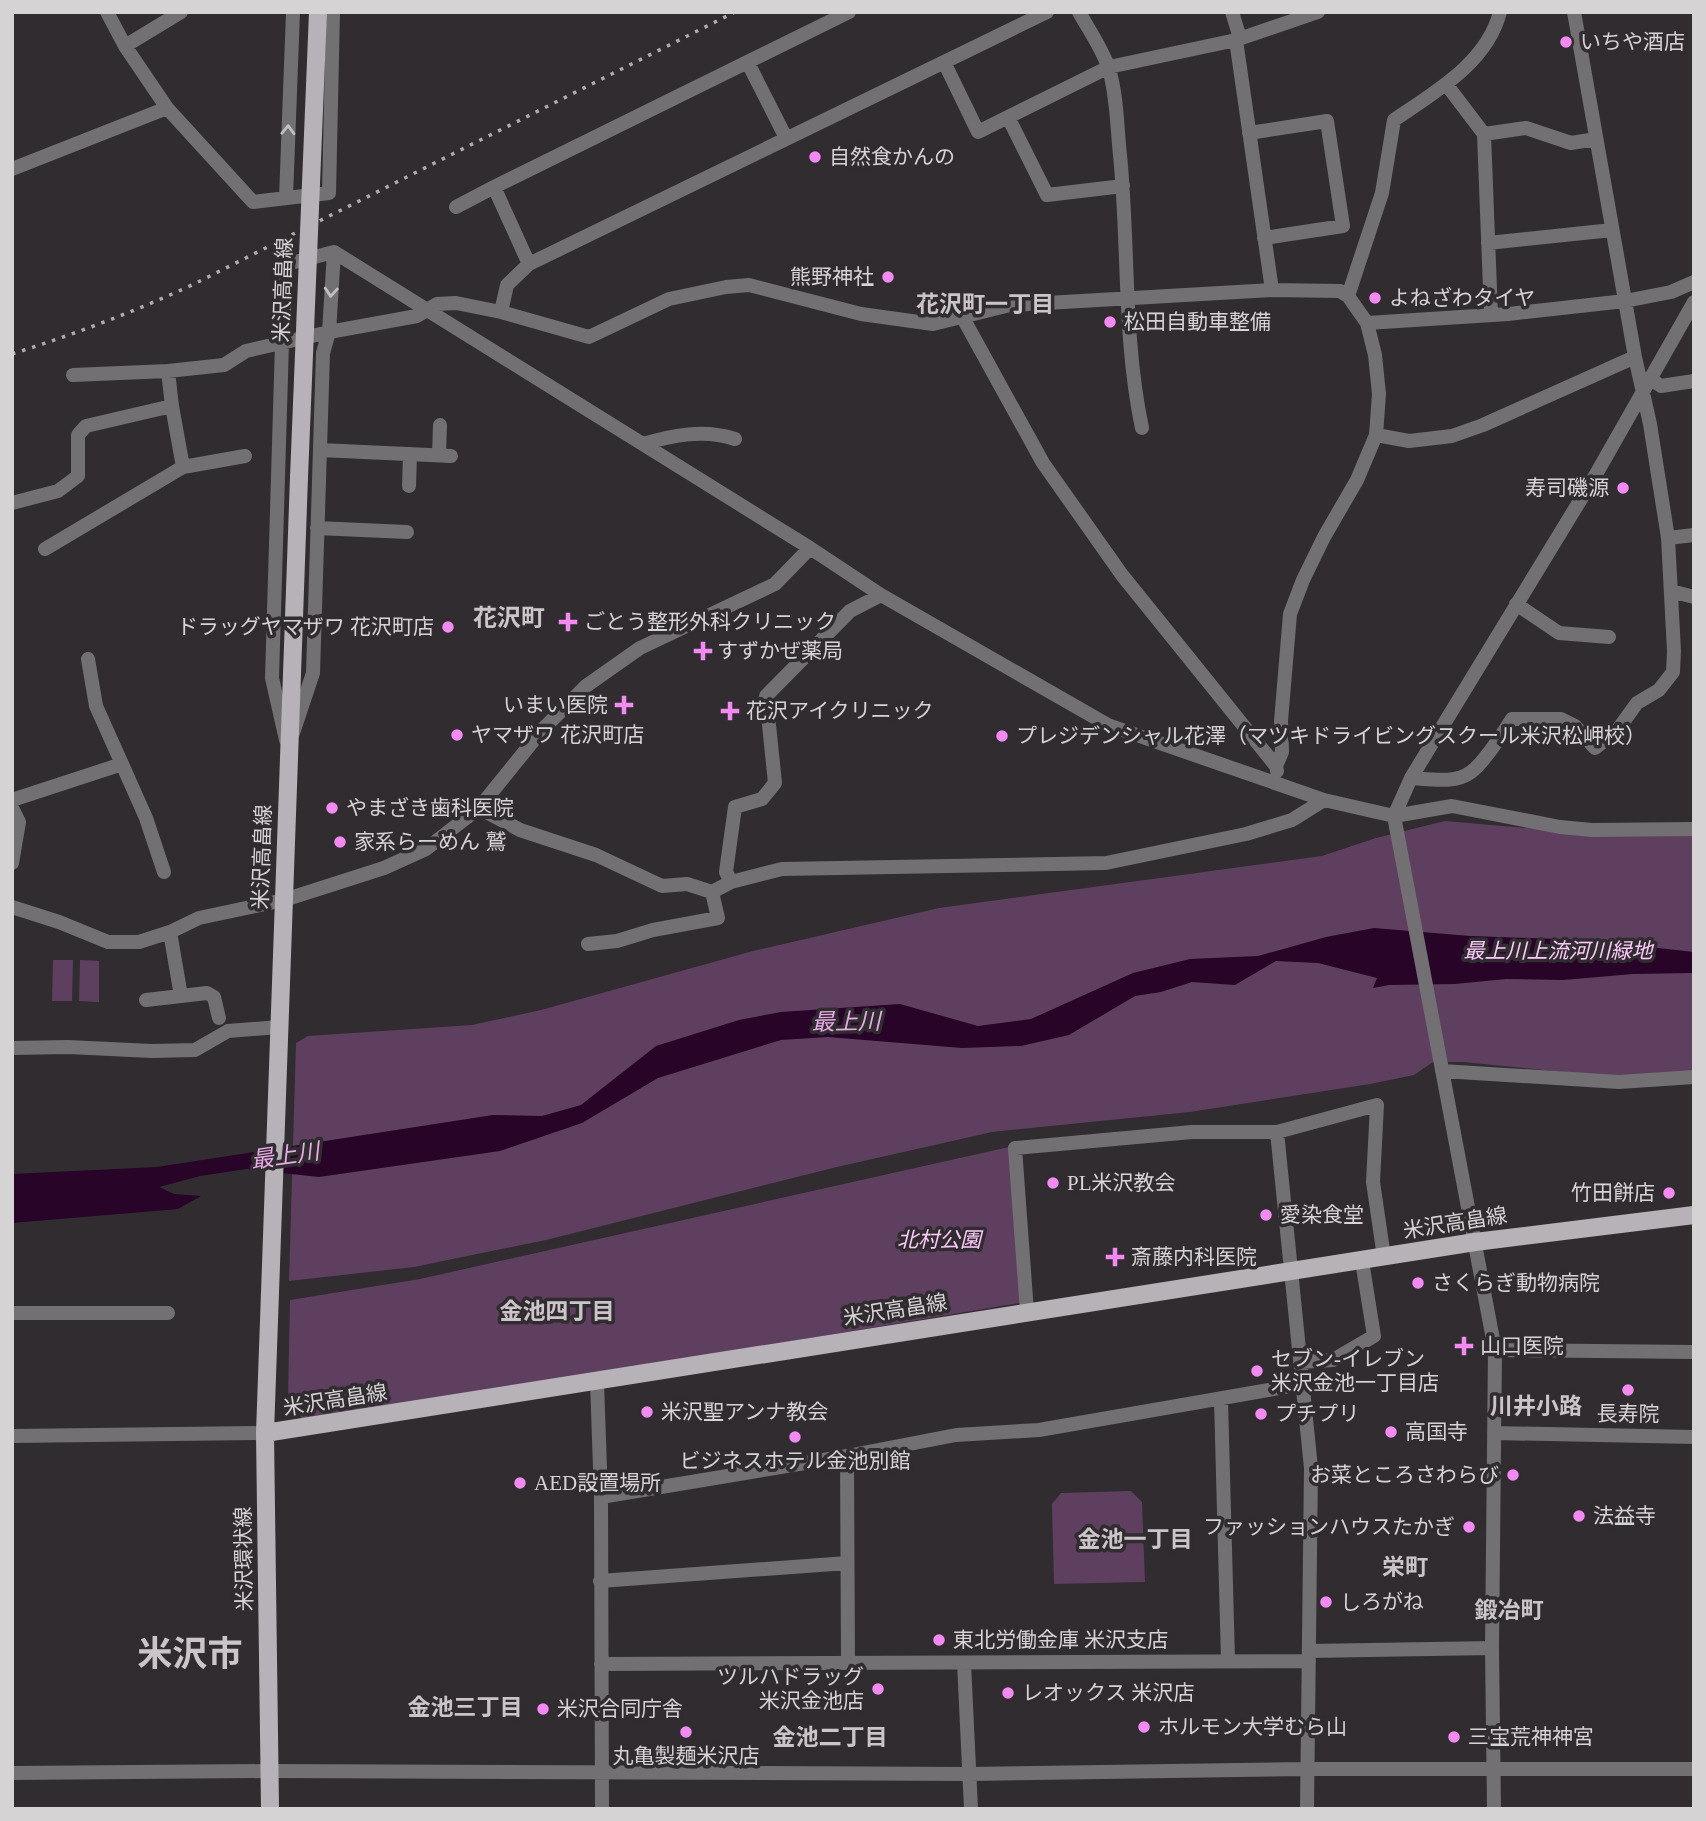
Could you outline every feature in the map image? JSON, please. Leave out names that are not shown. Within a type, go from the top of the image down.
[{"type":"main road","name":"米沢高畠線","points":[[318,12],[265,1433],[1475,1242],[1694,1215]]},
{"type":"main road","name":"米沢環状線","points":[[265,1433],[270,1809]]},
{"type":"street","points":[[107,12],[125,46],[167,108],[253,202],[329,193],[333,12]]},
{"type":"street","points":[[125,46],[181,12]]},
{"type":"street","points":[[286,198],[293,12]]},
{"type":"street","points":[[456,207],[849,12]]},
{"type":"street","points":[[500,312],[507,285],[529,264],[1047,12]]},
{"type":"street","points":[[1079,12],[1109,67],[1114,90],[1123,186],[1134,390],[1142,428]]},
{"type":"street","points":[[1232,12],[1272,290]]},
{"type":"street","points":[[944,62],[978,132],[1109,67],[1238,39],[1318,12]]},
{"type":"street","points":[[1348,296],[1382,193],[1394,120],[1447,84],[1475,57],[1495,29],[1500,12]]},
{"type":"street","points":[[1411,778],[1443,780],[1471,773],[1512,719],[1561,719],[1575,726],[1595,748],[1616,732],[1637,703],[1660,691],[1673,672],[1668,538],[1645,384],[1635,357],[1574,12]]},
{"type":"street","points":[[748,63],[786,138]]},
{"type":"street","points":[[1447,84],[1484,134],[1491,315]]},
{"type":"street","points":[[12,169],[167,108]]},
{"type":"street","points":[[1008,117],[1047,195],[1123,186]]},
{"type":"street","points":[[1250,133],[1327,121],[1343,226],[1264,238]]},
{"type":"street","points":[[1484,134],[1526,128],[1572,143],[1596,139]]},
{"type":"street","points":[[494,187],[529,264]]},
{"type":"street","points":[[1488,243],[1612,230]]},
{"type":"street","points":[[289,748],[313,673],[323,353],[329,332],[334,252]]},
{"type":"street","points":[[289,748],[272,678],[282,343],[287,264],[334,252],[810,548],[881,595],[1108,725],[1324,800],[1394,816],[1452,806],[1560,827],[1592,830],[1694,829]]},
{"type":"street","points":[[1367,323],[1491,315],[1625,301],[1671,292],[1694,282]]},
{"type":"street","points":[[73,375],[169,372],[224,365],[246,351],[417,316],[437,304],[456,303],[500,312],[589,337],[669,299],[749,285],[861,314],[933,324],[1010,305],[1272,290],[1340,291],[1348,296],[1367,323],[1375,355],[1379,394],[1376,435],[1357,480],[1318,547],[1290,614],[1280,721],[1282,752],[1276,766]]},
{"type":"street","points":[[1494,1809],[1492,1648],[1495,1349],[1394,816],[1411,778],[1595,476],[1694,302]]},
{"type":"street","points":[[963,318],[1043,463],[1122,575],[1276,766],[1282,786]]},
{"type":"street","points":[[1376,435],[1409,441],[1452,436],[1483,425],[1635,357]]},
{"type":"street","points":[[169,372],[183,467]]},
{"type":"street","points":[[1645,384],[1661,386],[1694,381]]},
{"type":"street","points":[[12,503],[58,491],[78,476],[78,435],[86,426],[172,406]]},
{"type":"street","points":[[320,450],[445,456],[440,425]]},
{"type":"street","points":[[643,444],[671,435],[718,433],[735,439]]},
{"type":"street","points":[[409,486],[410,454]]},
{"type":"street","points":[[45,549],[183,467],[245,456]]},
{"type":"street","points":[[317,528],[407,532]]},
{"type":"street","points":[[1668,538],[1694,535]]},
{"type":"street","points":[[12,907],[108,942],[139,942],[170,932],[199,918],[284,900],[384,868],[426,849],[479,808],[542,730],[586,686],[640,648],[775,584],[810,548]]},
{"type":"street","points":[[1671,591],[1694,597]]},
{"type":"street","points":[[731,882],[726,872],[735,807],[762,799],[775,783],[766,696],[850,611],[881,595]]},
{"type":"street","points":[[1516,604],[1559,633],[1609,637]]},
{"type":"street","points":[[88,659],[96,706],[146,818],[164,872]]},
{"type":"street","points":[[12,800],[122,764]]},
{"type":"street","points":[[479,808],[520,830],[596,855],[662,886],[687,884],[712,892],[731,882],[782,869],[1106,863],[1246,834],[1292,820],[1324,800]]},
{"type":"street","points":[[12,808],[19,822],[12,863]]},
{"type":"street","points":[[589,944],[617,941],[653,930],[719,918],[712,892]]},
{"type":"street","points":[[170,932],[181,996]]},
{"type":"street","points":[[146,1000],[207,993],[214,997],[219,1017]]},
{"type":"street","points":[[12,1048],[195,1050],[228,1031],[279,1036]]},
{"type":"street","points":[[1442,1071],[1619,1082],[1694,1077]]},
{"type":"street","points":[[1027,1312],[1015,1149],[1192,1132],[1277,1132],[1377,1105],[1373,1182],[1384,1257]]},
{"type":"street","points":[[1277,1132],[1311,1468],[1307,1809]]},
{"type":"street","points":[[1300,1362],[1333,1360],[1374,1336],[1362,1261]]},
{"type":"street","points":[[12,1313],[168,1313]]},
{"type":"street","points":[[1495,1349],[1694,1352]]},
{"type":"street","points":[[597,1382],[601,1497],[602,1809]]},
{"type":"street","points":[[601,1497],[956,1435],[1039,1430],[1303,1384]]},
{"type":"street","points":[[1221,1400],[1228,1660]]},
{"type":"street","points":[[12,1436],[265,1433]]},
{"type":"street","points":[[1494,1433],[1694,1437]]},
{"type":"street","points":[[846,1456],[848,1663]]},
{"type":"street","points":[[600,1581],[847,1563]]},
{"type":"street","points":[[601,1664],[1228,1660],[1492,1648]]},
{"type":"street","points":[[964,1663],[971,1809]]},
{"type":"street","points":[[12,1773],[600,1771],[969,1774],[1309,1769],[1694,1769]]},
{"type":"green space","name":"最上川上流河川緑地","points":[[1445,821],[1560,831],[1694,833],[1694,1073],[1623,1078],[1463,1062],[1433,1062],[1414,1075],[1370,1084],[1190,1112],[992,1132],[837,1167],[546,1240],[414,1267],[289,1281],[296,1043],[308,1036],[472,1025],[541,1010],[753,951],[939,908],[1322,856],[1376,838]]},
{"type":"green space","points":[[53,960],[73,960],[72,1001],[52,1001]]},
{"type":"green space","points":[[80,960],[99,961],[99,1002],[79,1001]]},
{"type":"green space","name":"北村公園","points":[[1009,1147],[1020,1303],[304,1422],[288,1396],[290,1300],[420,1279]]},
{"type":"green space","points":[[1131,1491],[1142,1502],[1145,1582],[1054,1584],[1052,1504],[1061,1493]]},
{"type":"water","name":"最上川","points":[[1374,928],[1470,936],[1587,940],[1694,952],[1694,973],[1633,974],[1563,980],[1506,979],[1373,988],[1377,978],[1318,963],[1276,961],[1235,985],[1192,982],[1161,992],[1135,996],[1069,1035],[1021,1046],[962,1048],[828,1037],[781,1040],[658,1078],[582,1123],[500,1151],[319,1177],[246,1169],[200,1176],[159,1187],[174,1194],[201,1196],[178,1209],[12,1223],[12,1174],[157,1167],[493,1115],[542,1116],[581,1105],[656,1046],[739,1020],[781,1012],[900,1004],[978,1026],[1031,1019],[1133,973],[1190,959],[1258,956],[1326,937]]},
{"type":"railway","points":[[12,354],[104,322],[194,284],[735,12]]},
{"type":"place","name":"いちや酒店","points":[[1566,42]]},
{"type":"place","name":"自然食かんの","points":[[815,157]]},
{"type":"place","name":"熊野神社","points":[[888,277]]},
{"type":"place","name":"よねざわタイヤ","points":[[1375,298]]},
{"type":"place","name":"松田自動車整備","points":[[1110,322]]},
{"type":"place","name":"寿司磯源","points":[[1623,488]]},
{"type":"place","name":"ごとう整形外科クリニック","points":[[568,622]]},
{"type":"place","name":"ドラッグヤマザワ 花沢町店","points":[[448,627]]},
{"type":"place","name":"すずかぜ薬局","points":[[703,651]]},
{"type":"place","name":"いまい医院","points":[[624,705]]},
{"type":"place","name":"花沢アイクリニック","points":[[730,711]]},
{"type":"place","name":"ヤマザワ 花沢町店","points":[[457,735]]},
{"type":"place","name":"プレジデンシャル花澤（マツキドライビングスクール米沢松岬校）","points":[[1002,736]]},
{"type":"place","name":"やまざき歯科医院","points":[[332,808]]},
{"type":"place","name":"家系らーめん 鷲","points":[[340,842]]},
{"type":"place","name":"PL米沢教会","points":[[1053,1183]]},
{"type":"place","name":"竹田餅店","points":[[1669,1193]]},
{"type":"place","name":"愛染食堂","points":[[1266,1215]]},
{"type":"place","name":"斎藤内科医院","points":[[1115,1257]]},
{"type":"place","name":"さくらぎ動物病院","points":[[1418,1283]]},
{"type":"place","name":"山口医院","points":[[1464,1346]]},
{"type":"place","name":"セブン-イレブン 米沢金池一丁目店","points":[[1257,1371]]},
{"type":"place","name":"長寿院","points":[[1628,1390]]},
{"type":"place","name":"米沢聖アンナ教会","points":[[647,1412]]},
{"type":"place","name":"プチプリ","points":[[1261,1414]]},
{"type":"place","name":"高国寺","points":[[1391,1432]]},
{"type":"place","name":"ビジネスホテル金池別館","points":[[795,1437]]},
{"type":"place","name":"お菜ところさわらび","points":[[1513,1475]]},
{"type":"place","name":"AED設置場所","points":[[520,1483]]},
{"type":"place","name":"法益寺","points":[[1579,1516]]},
{"type":"place","name":"ファッションハウスたかぎ","points":[[1469,1527]]},
{"type":"place","name":"しろがね","points":[[1326,1602]]},
{"type":"place","name":"東北労働金庫 米沢支店","points":[[939,1640]]},
{"type":"place","name":"ツルハドラッグ 米沢金池店","points":[[878,1689]]},
{"type":"place","name":"レオックス 米沢店","points":[[1008,1693]]},
{"type":"place","name":"米沢合同庁舎","points":[[543,1709]]},
{"type":"place","name":"ホルモン大学むら山","points":[[1144,1727]]},
{"type":"place","name":"丸亀製麺米沢店","points":[[686,1732]]},
{"type":"place","name":"三宝荒神神宮","points":[[1454,1737]]},
{"type":"district","name":"花沢町一丁目","points":[[985,304]]},
{"type":"district","name":"花沢町","points":[[509,618]]},
{"type":"district","name":"金池四丁目","points":[[557,1311]]},
{"type":"district","name":"川井小路","points":[[1536,1406]]},
{"type":"district","name":"金池一丁目","points":[[1135,1539]]},
{"type":"district","name":"栄町","points":[[1405,1567]]},
{"type":"district","name":"鍛冶町","points":[[1509,1610]]},
{"type":"district","name":"米沢市","points":[[190,1654]]},
{"type":"district","name":"金池三丁目","points":[[465,1707]]},
{"type":"district","name":"金池二丁目","points":[[830,1737]]}]
